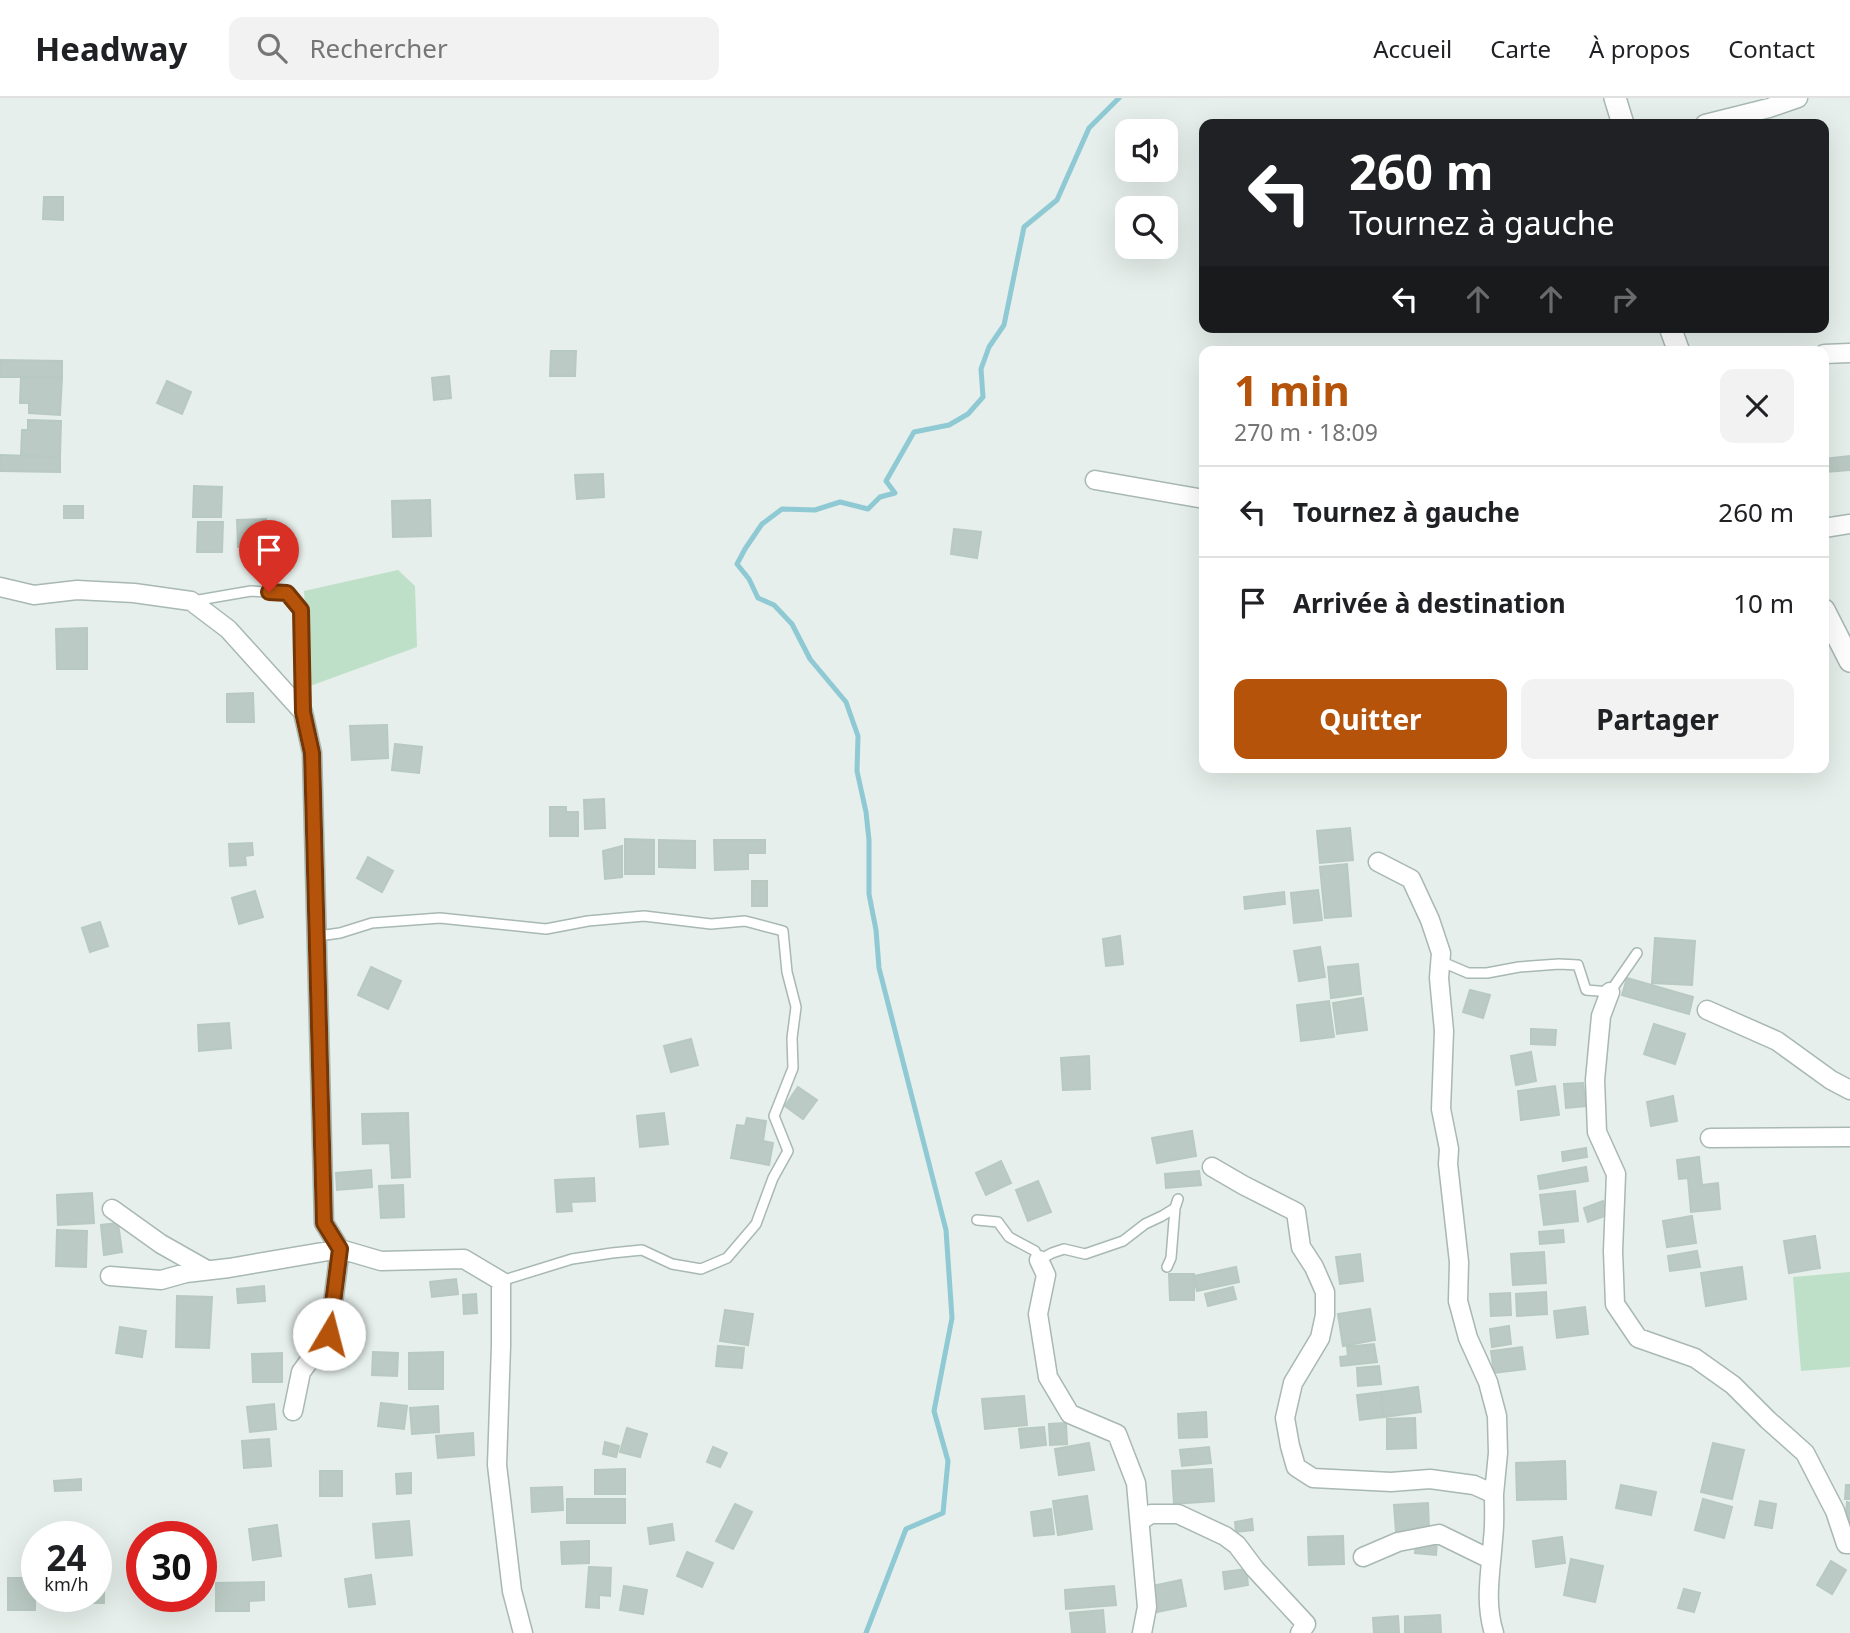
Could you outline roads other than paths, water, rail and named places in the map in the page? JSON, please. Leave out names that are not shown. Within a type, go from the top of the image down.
[{"type":"street","points":[[1615,98],[1621,119]]},
{"type":"street","points":[[1725,119],[1798,98]]},
{"type":"street","points":[[1829,354],[1850,353]]},
{"type":"street","points":[[1095,480],[1199,498]]},
{"type":"street","points":[[1829,527],[1850,524]]},
{"type":"street","points":[[0,587],[34,595],[77,590],[134,593],[191,601],[228,629],[303,712],[312,753],[324,1223],[340,1249],[329,1334],[301,1372],[293,1411]]},
{"type":"street","points":[[1829,620],[1850,661]]},
{"type":"street","points":[[1378,862],[1411,879],[1441,953],[1439,978],[1444,1031],[1441,1109],[1449,1149],[1448,1164],[1459,1262],[1458,1301],[1468,1338],[1488,1382],[1497,1416],[1498,1453],[1489,1570],[1490,1619],[1494,1633]]},
{"type":"street","points":[[1609,992],[1601,1016],[1595,1080],[1597,1132],[1616,1174],[1613,1251],[1615,1304],[1638,1338],[1695,1358],[1733,1385],[1805,1453],[1835,1511],[1846,1544],[1850,1544]]},
{"type":"street","points":[[1707,1010],[1777,1041],[1831,1080],[1850,1090]]},
{"type":"street","points":[[1710,1138],[1850,1137]]},
{"type":"street","points":[[1212,1167],[1296,1212],[1301,1247],[1325,1292],[1325,1315],[1320,1338],[1293,1383],[1285,1419],[1296,1467],[1314,1478],[1391,1482],[1430,1479],[1474,1485],[1494,1494]]},
{"type":"street","points":[[112,1209],[161,1244],[207,1270]]},
{"type":"street","points":[[110,1276],[161,1280],[186,1273],[340,1249],[381,1261],[464,1259],[501,1281],[497,1465],[512,1591],[523,1633]]},
{"type":"street","points":[[1039,1260],[1046,1275],[1038,1314],[1048,1377],[1070,1414],[1117,1434],[1135,1476],[1147,1607],[1142,1633]]},
{"type":"street","points":[[1140,1521],[1151,1514],[1178,1514],[1225,1536],[1237,1545],[1255,1569],[1306,1624],[1300,1633]]},
{"type":"street","points":[[1363,1557],[1398,1542],[1439,1534],[1490,1559]]},
{"type":"lane","points":[[191,601],[251,591],[287,593],[301,610],[303,712]]},
{"type":"lane","points":[[318,936],[340,933],[372,923],[440,918],[546,929],[588,921],[644,916],[711,924],[745,921],[783,931],[787,972],[796,1007],[792,1038],[793,1068],[774,1116],[788,1151],[773,1178],[756,1224],[726,1258],[701,1269],[672,1264],[642,1250],[572,1259],[501,1281]]},
{"type":"lane","points":[[1440,961],[1468,973],[1578,964],[1586,990],[1609,992],[1637,953]]},
{"type":"lane","points":[[977,1220],[998,1222],[1009,1237],[1035,1251],[1039,1260],[1064,1249],[1084,1254],[1123,1241],[1134,1230],[1177,1203],[1171,1258],[1167,1267]]},
{"type":"waterway","points":[[866,1633],[906,1529],[943,1513],[948,1461],[934,1411],[952,1318],[946,1230],[879,968],[876,930],[869,894],[866,812],[857,771],[858,736],[846,702],[810,659],[792,624],[774,605],[758,598],[749,579],[737,564],[762,524],[782,509],[815,510],[840,502],[868,509],[880,497],[895,493],[886,481],[914,432],[949,425],[968,414],[983,397],[981,369],[989,347],[1004,325],[1024,227],[1057,200],[1089,128],[1119,98]]}]
